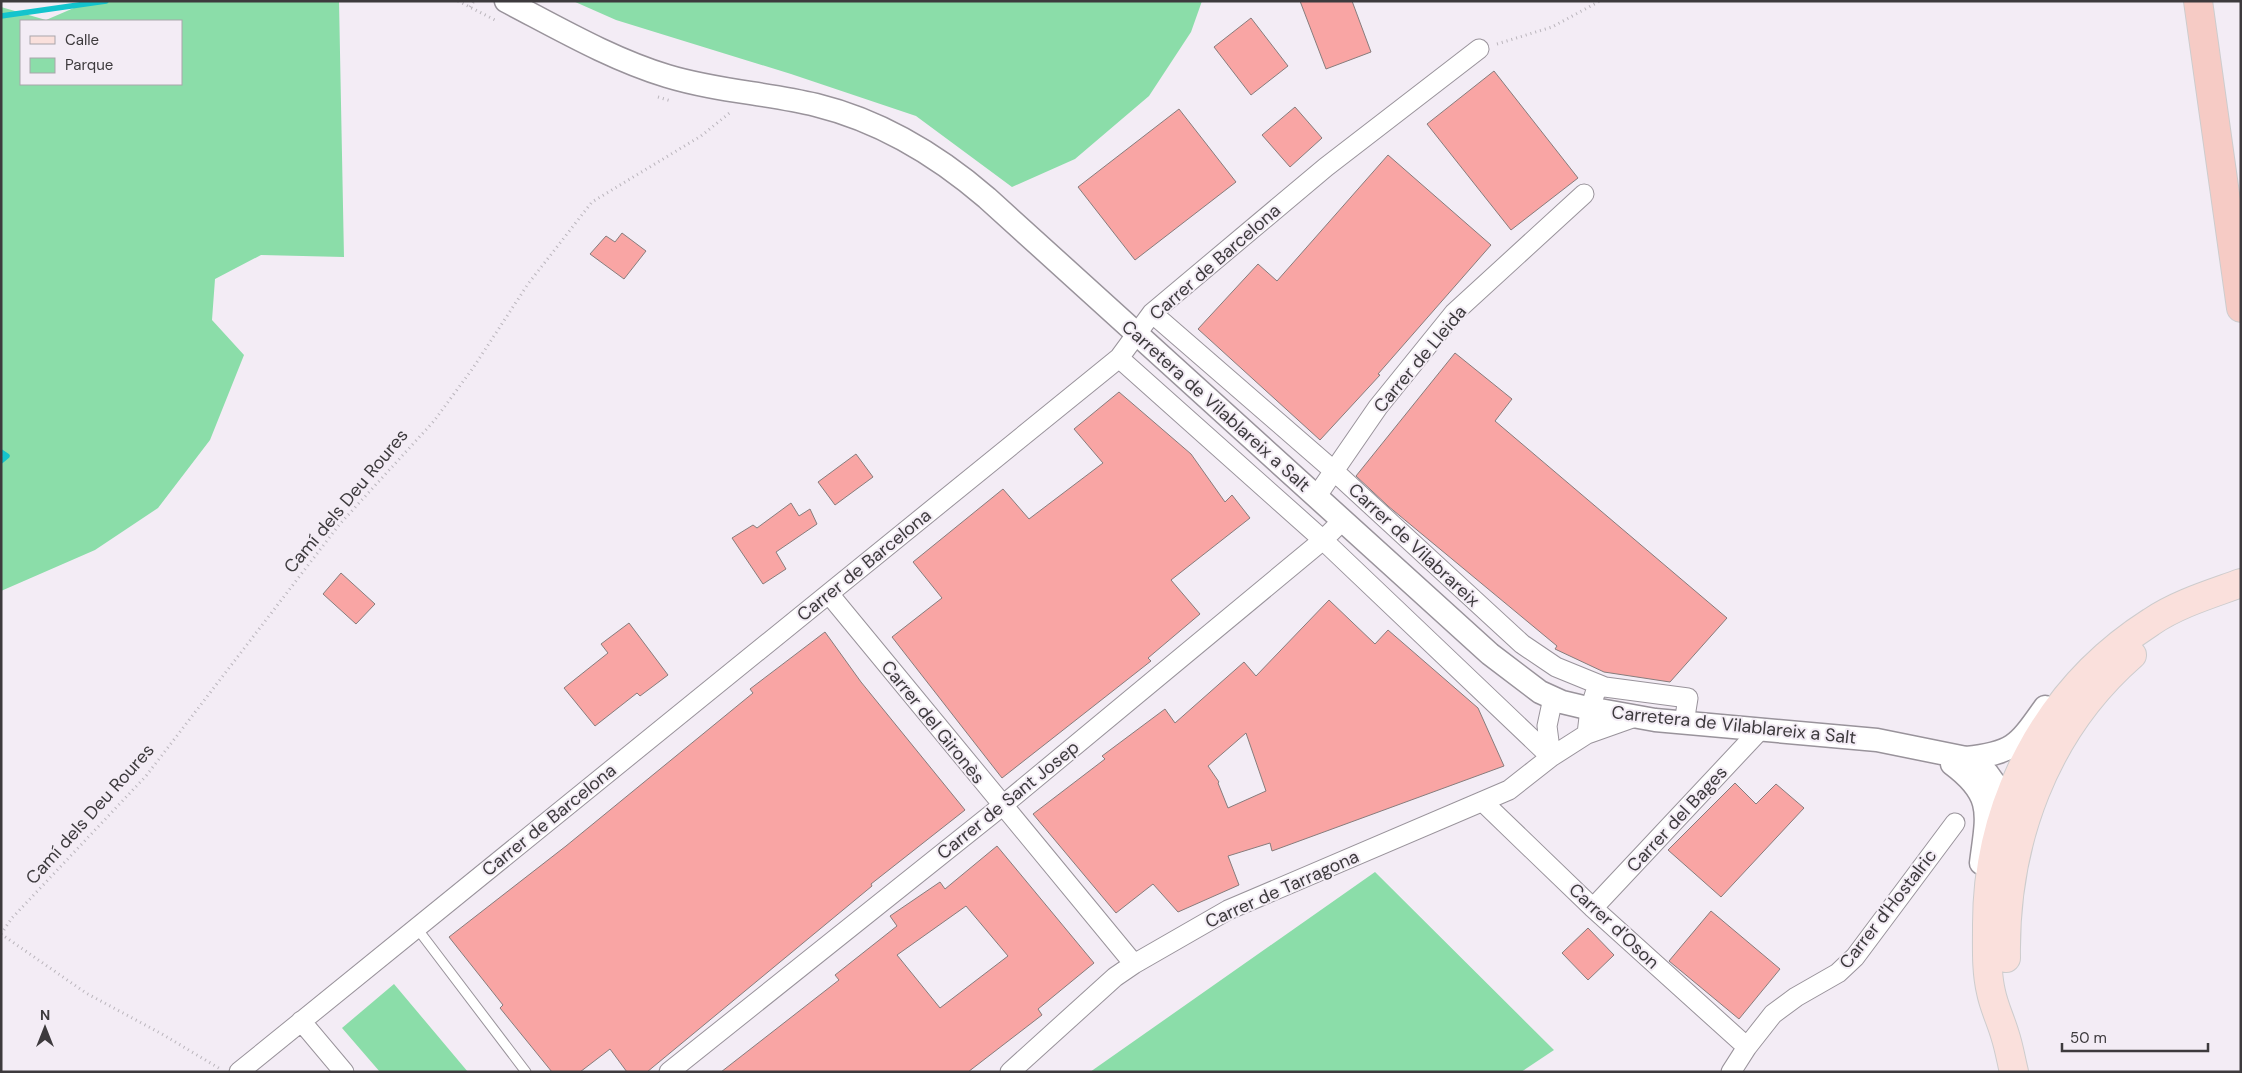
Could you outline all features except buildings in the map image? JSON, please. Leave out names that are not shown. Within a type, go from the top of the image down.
[{"type":"highway","points":[[2198,1],[2241,308]]},
{"type":"main road","points":[[2014,1072],[2006,1037],[1991,992],[1988,971],[1987,909],[1990,865],[2007,801],[2022,764],[2062,704],[2087,673],[2151,622],[2233,586]]},
{"type":"main road","points":[[2006,1037],[2005,934],[2007,898],[2014,856],[2034,790],[2063,735],[2086,704],[2123,663],[2199,600]]},
{"type":"street","name":"Carretera de Vilablareix a Salt","points":[[506,1],[621,59],[665,76],[706,87],[815,105],[852,115],[921,148],[955,170],[1490,654],[1520,678],[1553,698],[1590,709],[1635,717],[1877,740],[1907,744],[1938,753]]},
{"type":"street","name":"Carrer de Barcelona","points":[[239,1072],[1119,358],[1152,314],[1326,167],[1479,49]]},
{"type":"street","name":"Carrer de Lleida","points":[[1316,497],[1378,407],[1454,314],[1584,194]]},
{"type":"street","name":"Carrer de Vilabrareix","points":[[1152,314],[1334,471],[1522,644],[1556,667],[1605,687],[1688,698],[1684,723]]},
{"type":"street","points":[[1119,358],[1323,540],[1551,757]]},
{"type":"street","name":"Carrer de Sant Josep","points":[[669,1072],[1002,806],[1323,540],[1342,520]]},
{"type":"street","name":"Carrer del Gironès","points":[[829,594],[1134,964]]},
{"type":"street","points":[[1938,753],[1966,758],[1994,755],[2011,748],[2028,730],[2075,670],[2117,635],[2151,622]]},
{"type":"street","points":[[1587,734],[1590,709],[1598,684]]},
{"type":"street","points":[[1551,757],[1547,726],[1553,698]]},
{"type":"street","name":"Carrer de Tarragona","points":[[1010,1072],[1114,977],[1228,910],[1484,802],[1509,790],[1551,757],[1587,734],[1635,717]]},
{"type":"street","name":"Carrer del Bages","points":[[1593,908],[1760,730]]},
{"type":"street","points":[[1938,753],[1970,777],[1981,793],[1987,814],[1976,916],[1979,948],[1988,971]]},
{"type":"street","points":[[1966,758],[1987,773],[2007,801],[2011,818],[2002,857],[1998,907],[2005,934]]},
{"type":"street","name":"Carrer d'Oson","points":[[1484,802],[1593,908],[1747,1047]]},
{"type":"street","name":"Carrer d'Hostalric","points":[[1731,1072],[1747,1047],[1773,1014],[1796,997],[1838,973],[1855,957],[1955,823]]},
{"type":"street","points":[[301,1021],[344,1072]]},
{"type":"lane","points":[[416,927],[526,1072]]},
{"type":"path","points":[[470,8],[474,1]]},
{"type":"path","points":[[1479,49],[1552,27],[1600,1]]},
{"type":"path","name":"Camí dels Deu Roures","points":[[1,934],[12,918],[146,776],[339,525],[434,421],[473,368],[528,284],[592,202],[701,136],[731,112],[740,114]]},
{"type":"path","points":[[1,934],[86,993],[162,1034],[224,1072]]},
{"type":"green space","points":[[90,1],[339,1],[344,257],[261,255],[215,279],[212,320],[244,355],[210,440],[158,508],[95,550],[1,591],[1,7],[46,20]]},
{"type":"green space","points":[[573,1],[1202,1],[1191,32],[1149,96],[1075,159],[1012,187],[916,116],[791,74],[616,20]]},
{"type":"green space","points":[[1375,872],[1554,1050],[1521,1072],[1090,1072]]},
{"type":"green space","points":[[394,984],[468,1072],[380,1072],[342,1028]]},
{"type":"waterway","points":[[1,16],[106,1]]},
{"type":"waterway","points":[[1,452],[7,456],[1,461]]}]
